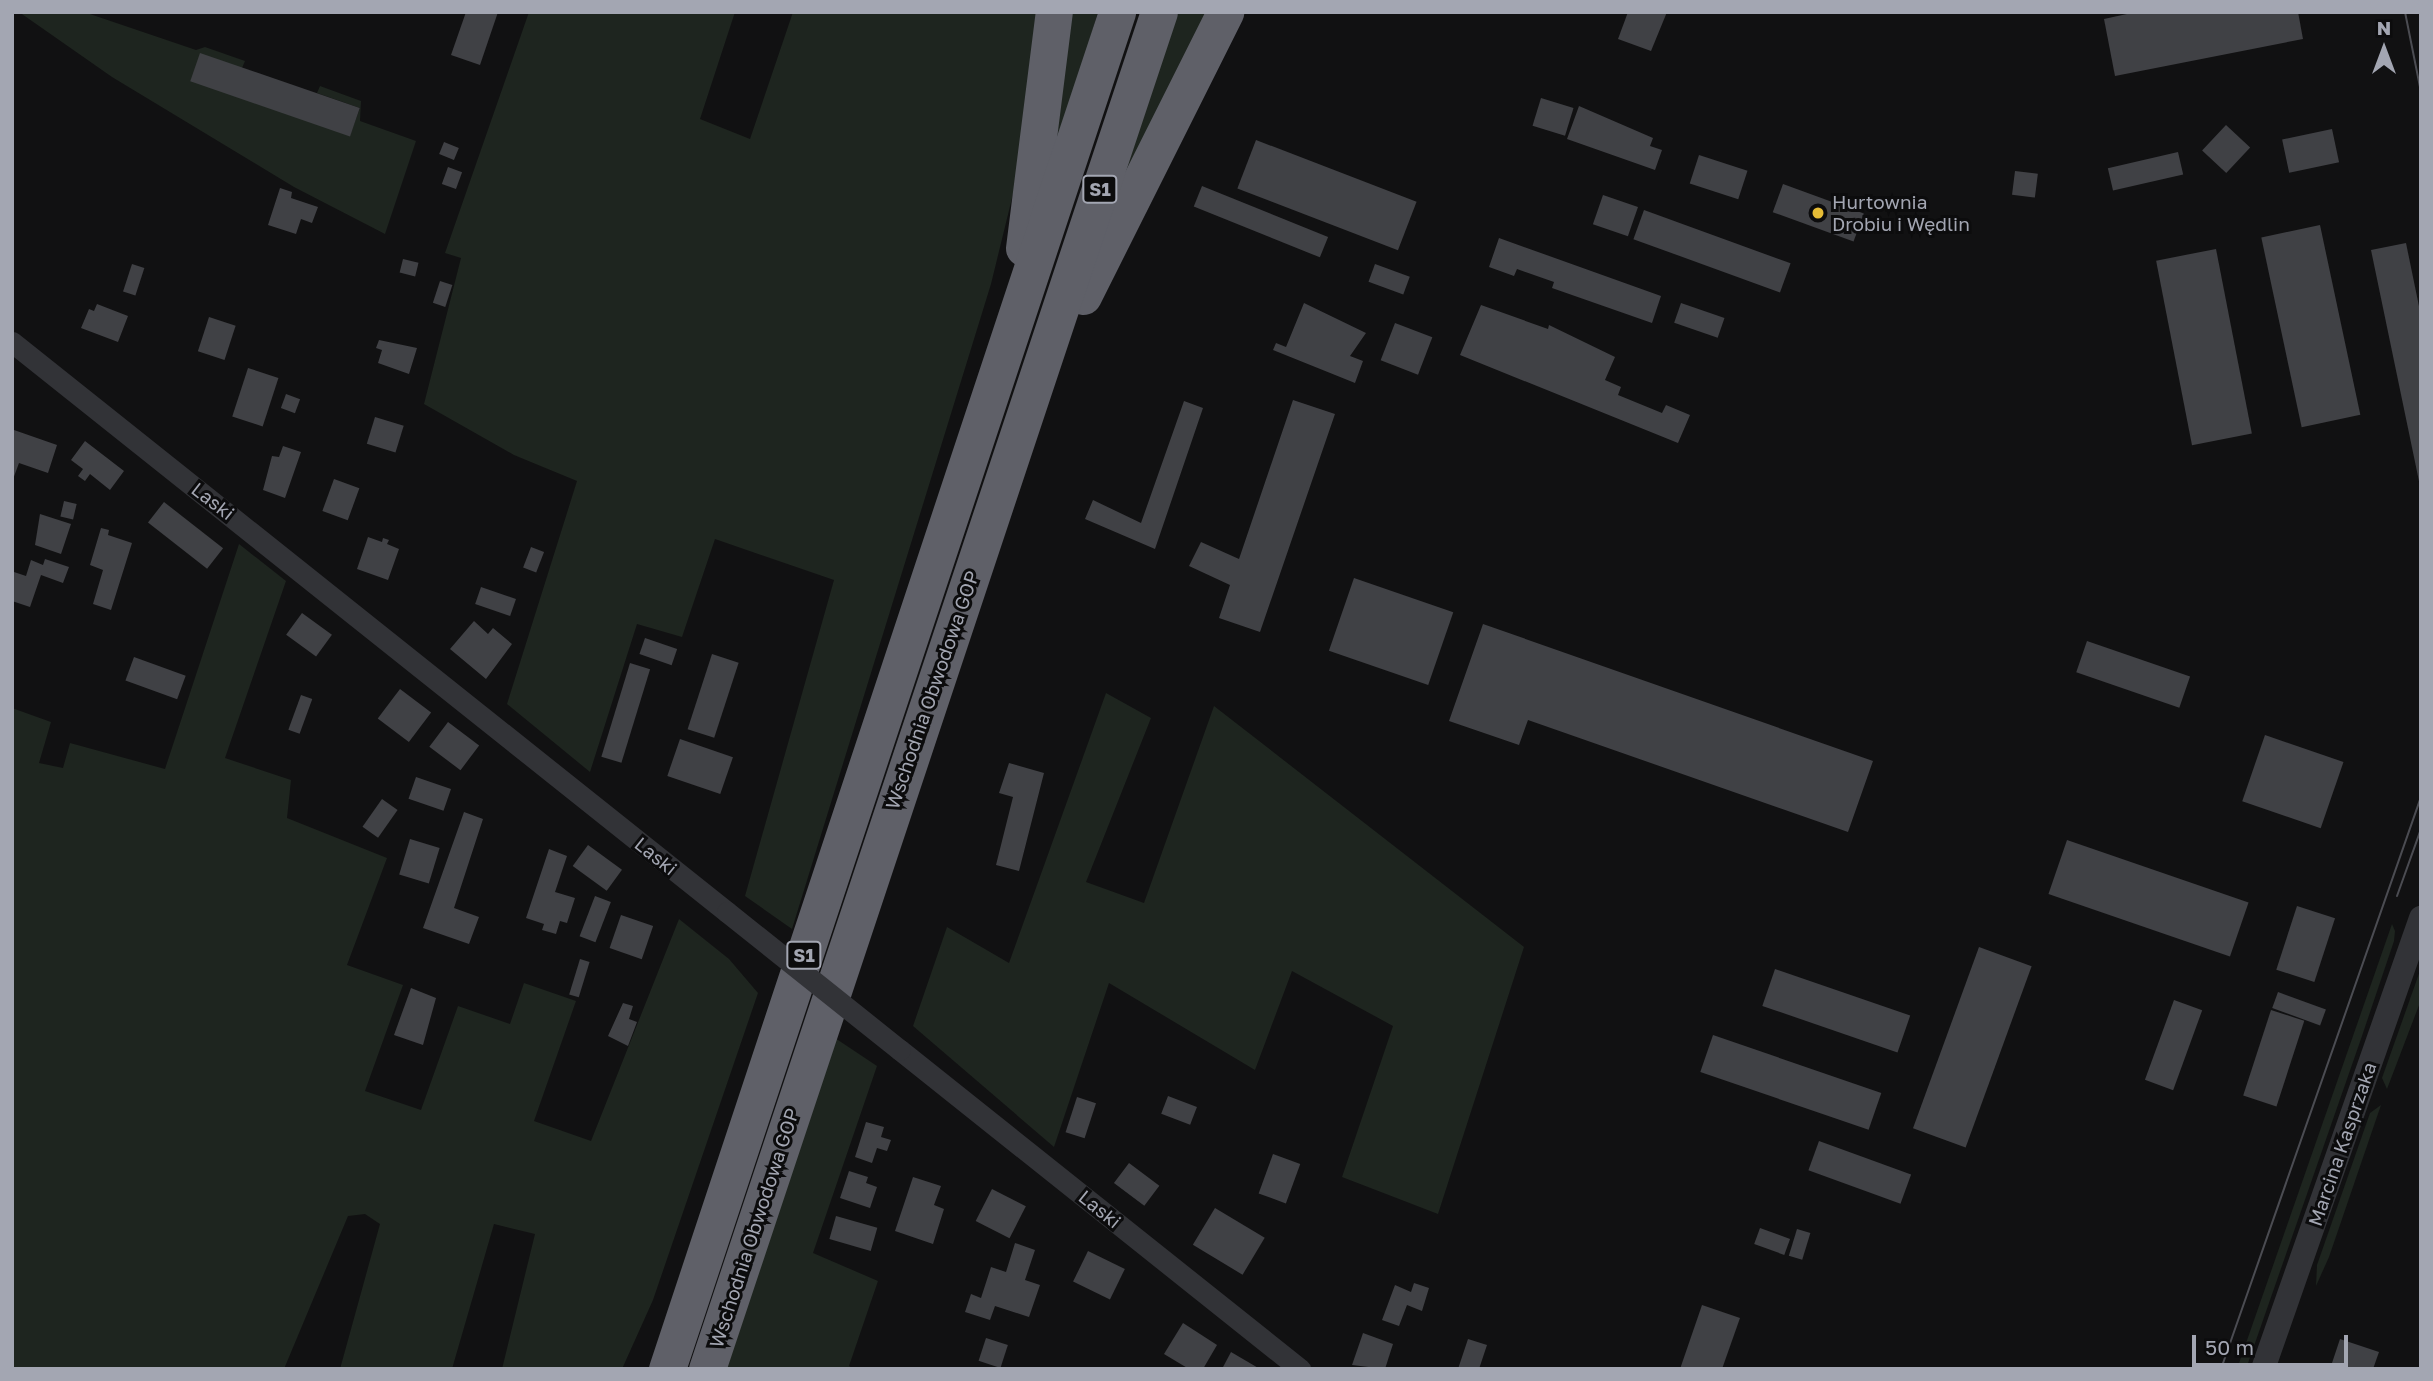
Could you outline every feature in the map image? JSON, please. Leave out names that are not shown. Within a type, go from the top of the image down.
[{"type":"highway","points":[[1025,291],[1024,221],[1054,12]]},
{"type":"highway","name":"Wschodnia Obwodowa GOP","points":[[667,1369],[1117,12]]},
{"type":"highway","name":"Wschodnia Obwodowa GOP","points":[[707,1369],[1159,12]]},
{"type":"highway","points":[[1041,366],[1090,284],[1226,12]]},
{"type":"street","name":"Laski","points":[[12,342],[1300,1369]]},
{"type":"street","name":"Marcina Kasprzaka","points":[[2263,1369],[2421,918]]},
{"type":"shaded area","points":[[19,12],[84,12],[196,50],[205,47],[245,61],[242,68],[350,135],[360,108],[317,93],[320,86],[361,101],[360,121],[416,141],[385,234],[294,187],[112,77]]},
{"type":"shaded area","points":[[529,12],[735,12],[700,119],[750,139],[793,12],[1040,12],[1014,190],[991,284],[792,929],[745,896],[834,580],[715,539],[682,637],[637,624],[590,772],[507,704],[577,481],[514,455],[424,404],[461,258],[445,253]]},
{"type":"shaded area","points":[[1066,12],[1098,12],[1050,172]]},
{"type":"shaded area","points":[[1175,12],[1212,12],[1120,185]]},
{"type":"shaded area","points":[[239,544],[286,581],[225,758],[291,780],[287,818],[387,858],[347,965],[403,985],[365,1091],[421,1110],[458,1006],[510,1024],[524,983],[576,1001],[534,1121],[591,1141],[679,919],[729,959],[758,993],[653,1300],[622,1369],[502,1369],[535,1234],[494,1224],[452,1369],[340,1369],[380,1224],[365,1214],[348,1216],[284,1369],[12,1369],[12,708],[51,722],[39,763],[63,768],[70,743],[165,769]]},
{"type":"shaded area","points":[[1106,693],[1151,718],[1086,882],[1144,903],[1214,706],[1524,947],[1438,1214],[1342,1177],[1393,1026],[1292,971],[1255,1070],[1109,983],[1054,1147],[913,1026],[947,927],[1009,963]]},
{"type":"shaded area","points":[[2392,924],[2395,931],[2394,941],[2362,1036],[2246,1369],[2237,1369]]},
{"type":"shaded area","points":[[2421,968],[2421,1000],[2387,1089],[2382,1078]]},
{"type":"shaded area","points":[[835,1038],[877,1066],[813,1253],[878,1281],[849,1366],[854,1369],[726,1369]]},
{"type":"shaded area","points":[[2381,1105],[2329,1257],[2316,1286],[2317,1265],[2370,1113]]},
{"type":"building","points":[[466,12],[498,12],[480,65],[451,55]]},
{"type":"building","points":[[1628,12],[1667,12],[1651,51],[1618,39]]},
{"type":"building","points":[[2136,12],[2298,12],[2303,39],[2115,76],[2104,19]]},
{"type":"building","points":[[200,53],[360,108],[350,136],[190,81]]},
{"type":"building","points":[[1541,98],[1574,108],[1565,136],[1533,126]]},
{"type":"building","points":[[1579,106],[1653,138],[1650,146],[1662,150],[1655,170],[1567,139]]},
{"type":"building","points":[[2226,125],[2250,148],[2226,173],[2202,151]]},
{"type":"building","points":[[2332,129],[2339,162],[2289,173],[2282,140]]},
{"type":"building","points":[[1256,140],[1417,202],[1398,250],[1237,189]]},
{"type":"building","points":[[444,142],[459,148],[454,160],[439,154]]},
{"type":"building","points":[[2178,152],[2183,174],[2113,191],[2108,168]]},
{"type":"building","points":[[1699,155],[1748,171],[1738,199],[1690,184]]},
{"type":"building","points":[[448,167],[462,172],[456,189],[442,184]]},
{"type":"building","points":[[2015,171],[2038,174],[2035,198],[2012,195]]},
{"type":"building","name":"Hurtownia Drobiu i Wędlin","points":[[1783,184],[1864,213],[1854,242],[1773,212]]},
{"type":"building","points":[[1202,186],[1328,237],[1320,257],[1194,206]]},
{"type":"building","points":[[280,188],[292,192],[291,198],[318,207],[312,223],[301,219],[296,234],[268,225]]},
{"type":"building","points":[[1603,195],[1638,207],[1628,236],[1593,224]]},
{"type":"building","points":[[1644,210],[1791,263],[1780,292],[1633,239]]},
{"type":"building","points":[[2320,225],[2360,415],[2302,427],[2261,237]]},
{"type":"building","points":[[1499,238],[1661,296],[1652,323],[1552,288],[1554,282],[1517,269],[1514,276],[1489,267]]},
{"type":"building","points":[[2406,243],[2421,316],[2420,486],[2371,250]]},
{"type":"building","points":[[2216,249],[2252,434],[2192,445],[2156,261]]},
{"type":"building","points":[[403,259],[419,263],[415,276],[400,273]]},
{"type":"building","points":[[132,264],[144,268],[135,296],[123,292]]},
{"type":"building","points":[[1375,264],[1410,277],[1403,295],[1369,282]]},
{"type":"building","points":[[440,281],[452,285],[445,307],[433,303]]},
{"type":"building","points":[[1304,303],[1366,333],[1350,356],[1363,361],[1355,383],[1273,350],[1276,343],[1286,347]]},
{"type":"building","points":[[1681,303],[1724,318],[1718,338],[1674,323]]},
{"type":"building","points":[[97,304],[128,316],[118,342],[81,328],[89,309],[94,311]]},
{"type":"building","points":[[1481,305],[1548,329],[1549,325],[1615,357],[1605,380],[1621,387],[1618,395],[1662,413],[1666,405],[1690,415],[1678,443],[1460,355]]},
{"type":"building","points":[[209,317],[236,326],[225,360],[198,351]]},
{"type":"building","points":[[1395,323],[1432,337],[1418,375],[1381,360]]},
{"type":"building","points":[[379,340],[417,348],[409,374],[378,363],[382,350],[376,348]]},
{"type":"building","points":[[248,368],[278,378],[263,426],[232,417]]},
{"type":"building","points":[[286,394],[300,399],[295,413],[281,408]]},
{"type":"building","points":[[1293,400],[1335,414],[1260,632],[1219,618],[1230,585],[1189,566],[1201,542],[1239,559]]},
{"type":"building","points":[[1184,401],[1203,408],[1155,549],[1085,519],[1093,500],[1141,523]]},
{"type":"building","points":[[375,417],[404,426],[396,453],[367,444]]},
{"type":"building","points":[[14,430],[57,445],[48,473],[19,463],[12,482]]},
{"type":"building","points":[[85,441],[124,471],[110,490],[90,474],[85,481],[78,476],[83,469],[71,460]]},
{"type":"building","points":[[283,446],[301,452],[285,498],[263,490],[272,456],[279,457]]},
{"type":"building","points":[[334,479],[359,488],[348,520],[322,511]]},
{"type":"building","points":[[64,501],[77,504],[73,520],[60,517]]},
{"type":"building","points":[[164,502],[223,548],[207,569],[148,522]]},
{"type":"building","points":[[40,514],[71,524],[61,554],[35,545]]},
{"type":"building","points":[[101,528],[109,530],[108,535],[132,543],[111,610],[93,604],[103,570],[90,565]]},
{"type":"building","points":[[368,537],[382,542],[383,538],[389,540],[387,544],[399,549],[388,580],[357,569]]},
{"type":"building","points":[[531,547],[544,552],[536,573],[523,568]]},
{"type":"building","points":[[45,559],[69,567],[63,583],[41,575],[30,607],[12,601],[14,572],[26,576],[31,560],[43,565]]},
{"type":"building","points":[[1354,578],[1453,612],[1428,685],[1329,651]]},
{"type":"building","points":[[481,587],[516,599],[510,616],[475,604]]},
{"type":"building","points":[[302,613],[332,635],[316,657],[286,635]]},
{"type":"building","points":[[474,621],[488,634],[493,628],[512,644],[486,679],[450,649]]},
{"type":"building","points":[[1483,624],[1873,761],[1848,832],[1528,720],[1519,745],[1449,721]]},
{"type":"building","points":[[645,638],[677,649],[672,665],[639,654]]},
{"type":"building","points":[[2087,641],[2190,676],[2179,708],[2076,672]]},
{"type":"building","points":[[712,654],[739,663],[714,738],[688,729]]},
{"type":"building","points":[[134,657],[186,676],[177,699],[125,680]]},
{"type":"building","points":[[630,663],[650,669],[621,763],[601,757]]},
{"type":"building","points":[[400,689],[431,712],[409,742],[378,719]]},
{"type":"building","points":[[301,695],[312,699],[300,734],[288,730]]},
{"type":"building","points":[[448,722],[479,745],[460,770],[429,747]]},
{"type":"building","points":[[2265,735],[2343,762],[2321,828],[2242,801]]},
{"type":"building","points":[[680,739],[733,757],[720,794],[667,776]]},
{"type":"building","points":[[1009,763],[1044,773],[1019,871],[996,865],[1013,797],[999,793]]},
{"type":"building","points":[[416,777],[451,789],[443,811],[409,799]]},
{"type":"building","points":[[382,799],[398,810],[378,838],[362,827]]},
{"type":"building","points":[[464,812],[483,819],[454,908],[479,917],[469,944],[423,928]]},
{"type":"building","points":[[410,839],[440,848],[429,883],[399,874]]},
{"type":"building","points":[[2067,840],[2249,903],[2230,956],[2048,894]]},
{"type":"building","points":[[588,845],[622,870],[607,891],[573,866]]},
{"type":"building","points":[[549,849],[567,856],[555,892],[575,898],[567,923],[560,921],[556,934],[542,930],[544,924],[526,918]]},
{"type":"building","points":[[595,896],[611,902],[595,942],[580,936]]},
{"type":"building","points":[[2297,906],[2335,918],[2314,982],[2276,970]]},
{"type":"building","points":[[621,915],[653,926],[642,959],[610,948]]},
{"type":"building","points":[[1979,947],[2032,966],[1966,1148],[1913,1128]]},
{"type":"building","points":[[580,959],[590,962],[579,997],[569,994]]},
{"type":"building","points":[[1775,969],[1910,1016],[1898,1052],[1762,1006]]},
{"type":"building","points":[[411,988],[436,998],[423,1045],[394,1035]]},
{"type":"building","points":[[2278,992],[2326,1009],[2320,1025],[2272,1008]]},
{"type":"building","points":[[2174,1000],[2202,1010],[2173,1090],[2145,1080]]},
{"type":"building","points":[[623,1003],[633,1006],[629,1019],[637,1022],[628,1046],[608,1036]]},
{"type":"building","points":[[2271,1010],[2304,1021],[2276,1106],[2243,1096]]},
{"type":"building","points":[[1713,1035],[1881,1093],[1869,1130],[1700,1072]]},
{"type":"building","points":[[1168,1096],[1197,1107],[1190,1125],[1161,1114]]},
{"type":"building","points":[[1077,1097],[1096,1103],[1085,1138],[1066,1132]]},
{"type":"building","points":[[866,1122],[884,1127],[881,1137],[891,1140],[887,1151],[877,1148],[872,1163],[855,1157]]},
{"type":"building","points":[[1819,1141],[1911,1175],[1900,1204],[1808,1170]]},
{"type":"building","points":[[1273,1154],[1300,1164],[1286,1203],[1259,1193]]},
{"type":"building","points":[[1129,1163],[1159,1186],[1144,1206],[1114,1183]]},
{"type":"building","points":[[849,1171],[868,1177],[866,1183],[877,1187],[870,1208],[840,1198]]},
{"type":"building","points":[[913,1177],[941,1186],[934,1205],[944,1209],[933,1244],[895,1231]]},
{"type":"building","points":[[992,1189],[1026,1206],[1010,1238],[976,1221]]},
{"type":"building","points":[[1215,1208],[1265,1238],[1243,1275],[1193,1245]]},
{"type":"building","points":[[836,1216],[877,1228],[871,1251],[829,1239]]},
{"type":"building","points":[[1760,1228],[1790,1239],[1784,1255],[1754,1244]]},
{"type":"building","points":[[1797,1229],[1810,1233],[1802,1260],[1789,1256]]},
{"type":"building","points":[[1015,1243],[1035,1250],[1025,1280],[1040,1285],[1029,1317],[995,1306],[990,1320],[965,1312],[971,1294],[981,1298],[991,1267],[1006,1272]]},
{"type":"building","points":[[1088,1251],[1125,1269],[1110,1300],[1073,1282]]},
{"type":"building","points":[[1414,1283],[1429,1288],[1422,1311],[1407,1305],[1399,1326],[1382,1320],[1395,1285],[1411,1292]]},
{"type":"building","points":[[1702,1305],[1740,1318],[1722,1369],[1680,1369]]},
{"type":"building","points":[[1183,1323],[1217,1345],[1203,1369],[1189,1369],[1164,1354]]},
{"type":"building","points":[[1363,1333],[1393,1344],[1385,1369],[1352,1365]]},
{"type":"building","points":[[986,1338],[1008,1345],[1000,1368],[979,1361]]},
{"type":"building","points":[[1468,1339],[1487,1345],[1479,1369],[1458,1369]]},
{"type":"building","points":[[2340,1339],[2379,1352],[2373,1369],[2330,1369]]},
{"type":"building","points":[[1231,1352],[1260,1369],[1222,1369]]},
{"type":"tram line","points":[[2405,12],[2421,92]]},
{"type":"tram line","points":[[2221,1369],[2421,797]]},
{"type":"tram line","points":[[2397,896],[2421,829]]},
{"type":"place","name":"Hurtownia Drobiu i Wędlin","points":[[1818,213]]}]
